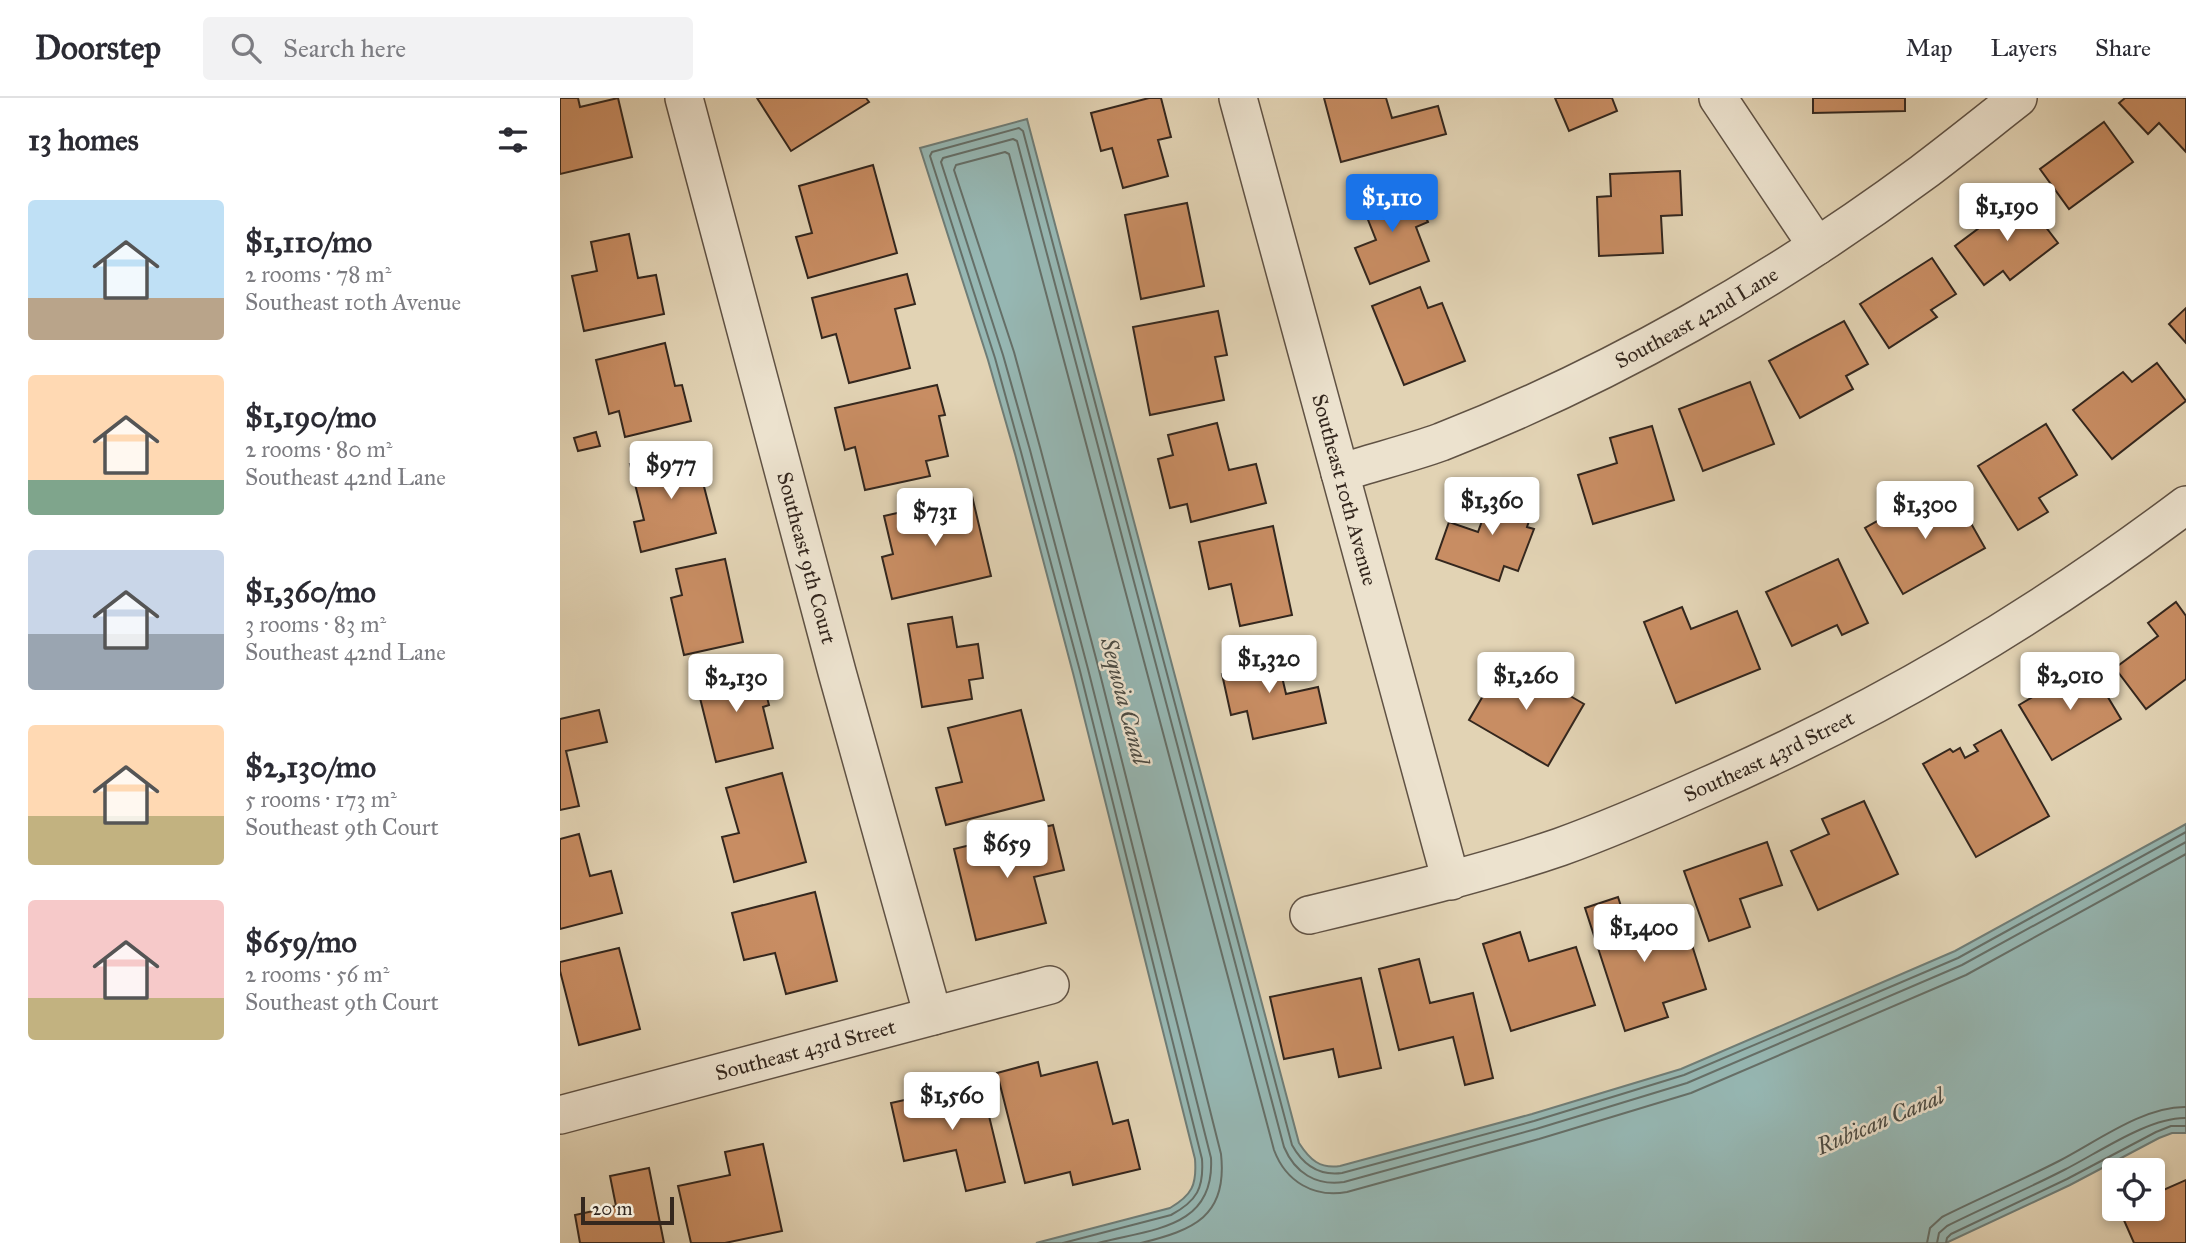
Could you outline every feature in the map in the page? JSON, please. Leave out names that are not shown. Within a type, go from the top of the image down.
[{"type":"street","name":"Southeast 9th Court","points":[[684,98],[837,672],[933,1016]]},
{"type":"street","name":"Southeast 10th Avenue","points":[[1237,98],[1451,881]]},
{"type":"street","points":[[1718,98],[1817,246]]},
{"type":"street","name":"Southeast 42nd Lane","points":[[1340,472],[1440,442],[1633,354],[1757,284],[1817,246],[1921,174],[2018,98]]},
{"type":"street","name":"Southeast 43rd Street","points":[[1309,915],[1451,881],[1560,847],[1631,820],[1776,756],[1849,720],[1991,640],[2072,588],[2186,505]]},
{"type":"street","name":"Southeast 43rd Street","points":[[560,1115],[1050,985]]},
{"type":"water","points":[[1027,119],[1299,1143],[1312,1159],[1321,1165],[1340,1166],[1532,1114],[1681,1069],[1955,951],[2186,824],[2186,1133],[2172,1133],[2159,1138],[2121,1158],[2102,1158],[2102,1168],[1946,1243],[1036,1243],[1170,1208],[1192,1188],[1195,1159],[1015,454],[920,148]]},
{"type":"building","points":[[560,98],[578,98],[580,107],[618,98],[632,157],[560,174]]},
{"type":"building","points":[[757,98],[866,98],[869,102],[791,151]]},
{"type":"building","points":[[1149,98],[1161,98],[1171,137],[1158,140],[1168,176],[1123,188],[1112,148],[1101,151],[1091,113]]},
{"type":"building","points":[[1324,98],[1386,98],[1392,118],[1438,106],[1446,134],[1341,162]]},
{"type":"building","points":[[1555,98],[1612,98],[1617,111],[1569,131]]},
{"type":"building","points":[[1813,98],[1905,98],[1905,111],[1813,113]]},
{"type":"building","points":[[2125,98],[2186,98],[2186,152],[2159,123],[2148,134],[2119,103]]},
{"type":"building","points":[[2104,122],[2133,162],[2069,209],[2040,169]]},
{"type":"building","points":[[873,165],[897,253],[808,278],[796,237],[812,233],[799,186]]},
{"type":"building","points":[[1680,171],[1682,215],[1661,216],[1663,253],[1599,256],[1597,197],[1611,196],[1610,174]]},
{"type":"building","points":[[1395,183],[1403,202],[1417,197],[1428,222],[1416,227],[1429,261],[1370,284],[1355,248],[1376,240],[1359,197]]},
{"type":"building","points":[[2022,196],[2058,243],[2010,280],[2003,271],[1984,285],[1955,246]]},
{"type":"building","points":[[1187,203],[1204,286],[1141,299],[1125,215]]},
{"type":"building","points":[[629,234],[638,278],[656,275],[664,314],[584,331],[572,276],[597,271],[591,242]]},
{"type":"building","points":[[1932,258],[1956,294],[1931,310],[1937,317],[1889,348],[1860,304]]},
{"type":"building","points":[[907,274],[915,304],[895,309],[910,368],[849,383],[836,334],[822,338],[812,298]]},
{"type":"building","points":[[1420,287],[1428,308],[1442,303],[1465,361],[1404,385],[1372,306]]},
{"type":"building","points":[[2186,308],[2186,343],[2169,324]]},
{"type":"building","points":[[1218,311],[1227,355],[1215,357],[1224,400],[1150,415],[1133,327]]},
{"type":"building","points":[[1844,321],[1868,364],[1846,376],[1853,389],[1800,418],[1769,361]]},
{"type":"building","points":[[665,343],[675,386],[682,385],[691,421],[625,437],[619,411],[609,414],[596,360]]},
{"type":"building","points":[[2157,363],[2186,401],[2112,459],[2073,410],[2123,372],[2132,382]]},
{"type":"building","points":[[1750,382],[1774,444],[1703,471],[1679,409]]},
{"type":"building","points":[[937,385],[945,415],[939,416],[948,456],[926,461],[930,476],[865,490],[855,447],[845,450],[835,408]]},
{"type":"building","points":[[1217,423],[1229,470],[1256,464],[1266,503],[1191,522],[1187,504],[1170,508],[1158,459],[1173,455],[1168,435]]},
{"type":"building","points":[[2046,424],[2077,475],[2039,498],[2048,512],[2018,530],[1978,466]]},
{"type":"building","points":[[1652,426],[1674,500],[1593,524],[1578,475],[1617,463],[1610,438]]},
{"type":"building","points":[[596,432],[600,446],[578,451],[574,438]]},
{"type":"building","points":[[694,448],[716,533],[641,552],[634,522],[644,520],[630,464]]},
{"type":"building","points":[[1495,485],[1536,500],[1527,527],[1534,529],[1518,571],[1504,566],[1499,581],[1436,559],[1449,522],[1478,532]]},
{"type":"building","points":[[1952,490],[1985,548],[1903,594],[1865,528],[1904,506],[1909,515]]},
{"type":"building","points":[[972,496],[991,576],[892,599],[882,557],[893,554],[884,516]]},
{"type":"building","points":[[1273,526],[1292,615],[1240,626],[1231,584],[1209,589],[1199,542]]},
{"type":"building","points":[[725,559],[743,642],[684,655],[671,598],[682,595],[676,569]]},
{"type":"building","points":[[1838,559],[1868,623],[1842,635],[1837,625],[1792,646],[1766,592]]},
{"type":"building","points":[[2176,602],[2186,616],[2186,679],[2146,709],[2115,668],[2158,636],[2148,623]]},
{"type":"building","points":[[1682,607],[1691,629],[1737,611],[1760,669],[1676,703],[1644,622]]},
{"type":"building","points":[[952,617],[957,647],[978,644],[983,678],[969,680],[972,699],[922,707],[908,624]]},
{"type":"building","points":[[1274,642],[1286,694],[1318,687],[1326,723],[1253,739],[1247,711],[1231,715],[1222,674],[1237,671],[1233,651]]},
{"type":"building","points":[[1505,658],[1584,704],[1548,766],[1469,720]]},
{"type":"building","points":[[2088,664],[2121,719],[2052,760],[2019,705]]},
{"type":"building","points":[[759,667],[769,705],[763,707],[773,748],[716,762],[696,682]]},
{"type":"building","points":[[599,710],[607,742],[566,751],[579,806],[560,810],[560,719]]},
{"type":"building","points":[[1021,710],[1044,800],[946,825],[936,788],[962,782],[948,728]]},
{"type":"building","points":[[2001,730],[2049,816],[1976,857],[1923,764],[1950,749],[1953,752],[1960,748],[1965,758],[1978,751],[1974,745]]},
{"type":"building","points":[[782,773],[806,862],[734,882],[722,837],[739,833],[726,788]]},
{"type":"building","points":[[1864,801],[1898,874],[1818,910],[1791,851],[1829,834],[1822,819]]},
{"type":"building","points":[[1053,825],[1064,870],[1034,877],[1046,923],[976,940],[954,849]]},
{"type":"building","points":[[579,834],[590,876],[611,871],[622,913],[560,929],[560,839]]},
{"type":"building","points":[[1767,842],[1782,885],[1740,899],[1750,927],[1709,941],[1684,871]]},
{"type":"building","points":[[815,892],[837,981],[786,994],[775,953],[744,960],[732,913]]},
{"type":"building","points":[[1618,897],[1630,934],[1683,917],[1706,989],[1663,1003],[1668,1017],[1625,1031],[1585,908]]},
{"type":"building","points":[[1520,932],[1529,961],[1576,947],[1595,1005],[1511,1031],[1483,944]]},
{"type":"building","points":[[619,948],[640,1029],[579,1045],[560,962]]},
{"type":"building","points":[[1419,959],[1430,1003],[1473,993],[1493,1078],[1465,1085],[1453,1037],[1399,1050],[1379,969]]},
{"type":"building","points":[[1361,978],[1381,1068],[1339,1077],[1333,1049],[1284,1059],[1270,997]]},
{"type":"building","points":[[1038,1062],[1041,1076],[1097,1062],[1113,1124],[1128,1120],[1140,1169],[1073,1185],[1070,1172],[1025,1183],[997,1073]]},
{"type":"building","points":[[981,1083],[1005,1182],[966,1191],[956,1150],[904,1161],[891,1103]]},
{"type":"building","points":[[763,1144],[782,1231],[725,1243],[691,1243],[678,1186],[730,1175],[725,1152]]},
{"type":"building","points":[[649,1168],[664,1243],[580,1243],[575,1215],[616,1206],[610,1176]]},
{"type":"building","points":[[2186,1180],[2186,1243],[2134,1243],[2124,1221],[2165,1221],[2165,1189]]},
{"type":"water label","name":"Sequoia Canal","points":[[1125,701]]},
{"type":"water label","name":"Rubican Canal","points":[[1880,1121]]}]
